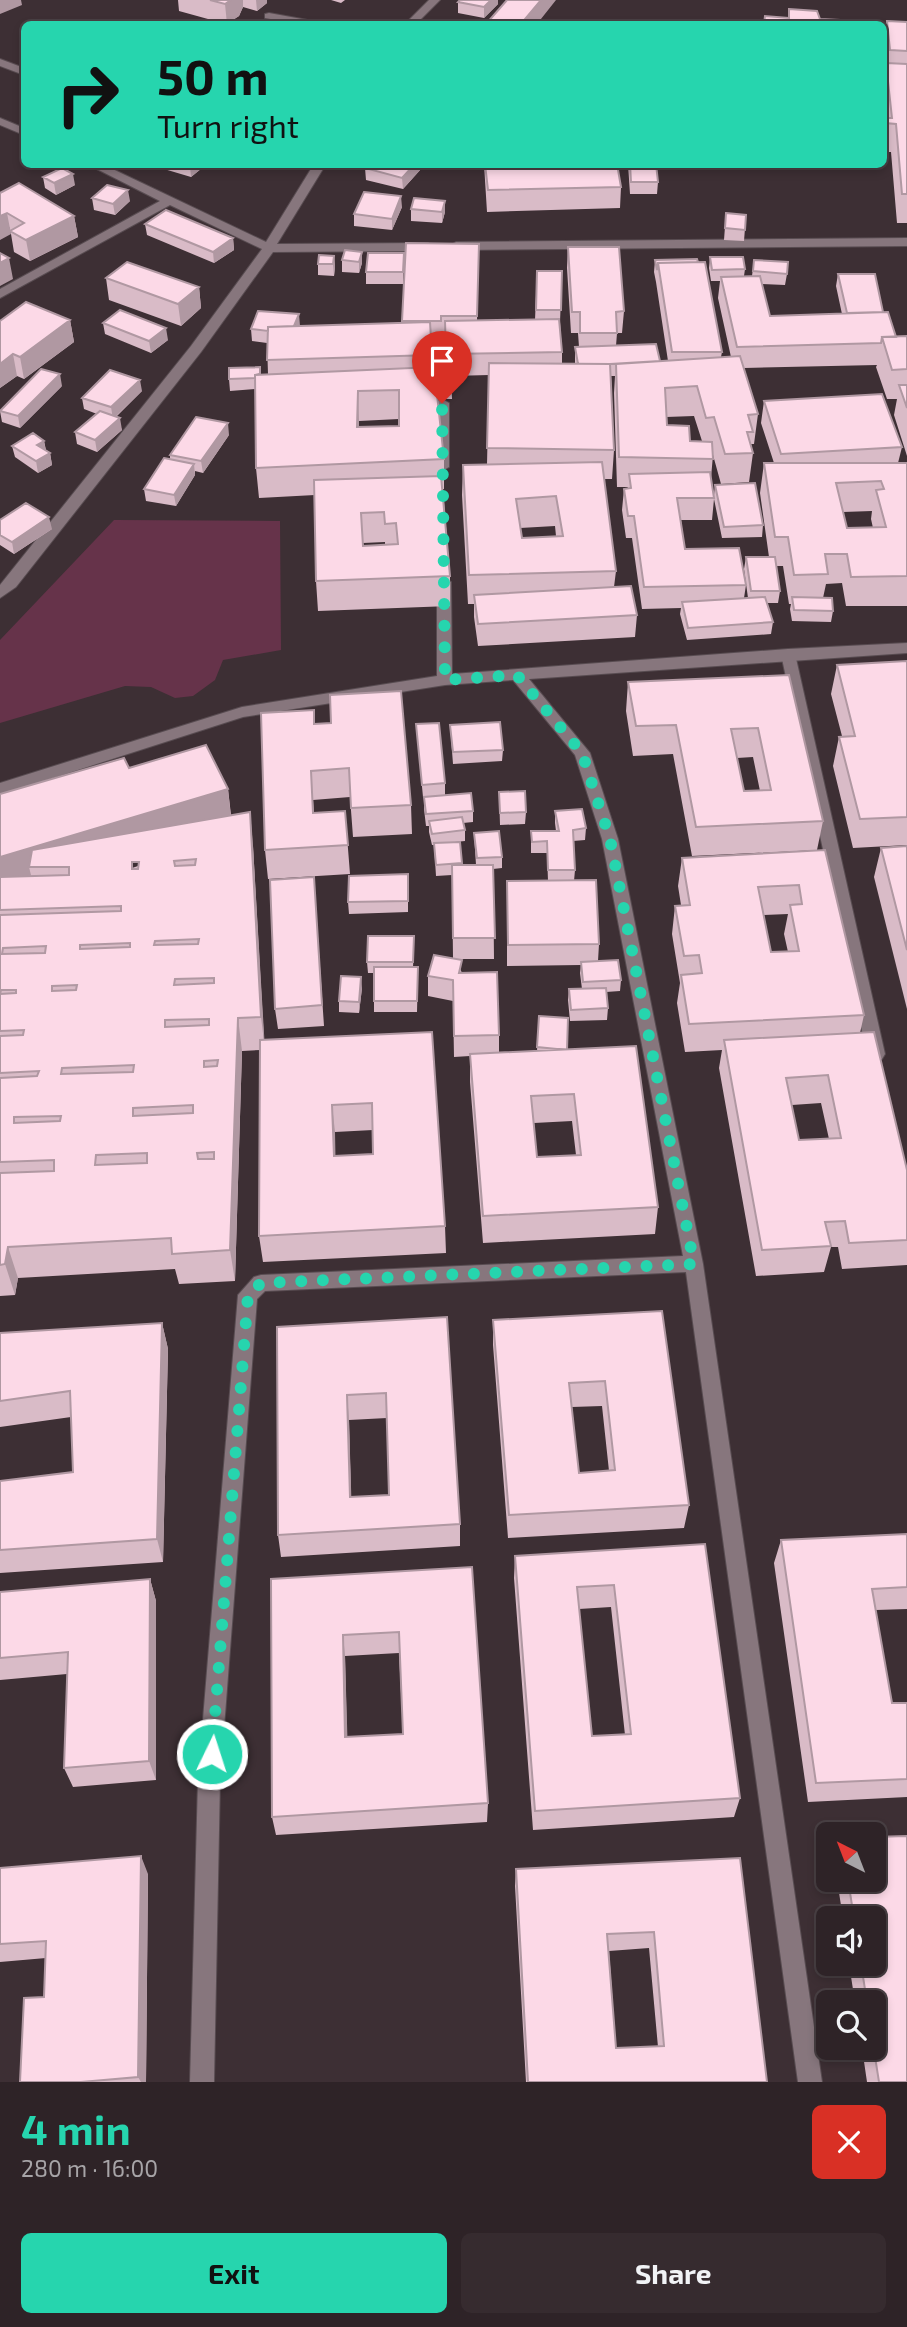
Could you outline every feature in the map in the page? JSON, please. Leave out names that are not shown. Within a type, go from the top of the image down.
[{"type":"street","points":[[413,21],[435,0]]},
{"type":"street","points":[[269,16],[296,21]]},
{"type":"street","points":[[0,62],[21,71]]},
{"type":"street","points":[[0,121],[21,131]]},
{"type":"street","points":[[100,168],[269,248],[907,242]]},
{"type":"street","points":[[0,593],[11,584],[196,349],[269,248],[318,168]]},
{"type":"street","points":[[0,294],[169,201]]},
{"type":"street","points":[[442,403],[443,486]]},
{"type":"street","points":[[444,569],[445,680]]},
{"type":"street","points":[[0,789],[242,712],[445,680],[788,654],[907,648]]},
{"type":"street","points":[[788,654],[880,1074]]},
{"type":"street","points":[[517,675],[582,753],[610,839],[694,1264],[810,2082]]},
{"type":"street","points":[[202,2082],[209,1780],[248,1295],[261,1283],[694,1264]]},
{"type":"shaded area","points":[[114,520],[280,521],[281,650],[223,660],[215,680],[193,696],[175,698],[151,687],[125,686],[0,723],[0,640]]},
{"type":"building","points":[[210,0],[231,0],[225,4]]},
{"type":"building","points":[[491,0],[484,7],[458,2]]},
{"type":"building","points":[[507,0],[541,0],[524,21],[489,21]]},
{"type":"building","points":[[789,9],[817,11],[820,19],[860,21],[764,21],[765,16],[789,18]]},
{"type":"building","points":[[887,21],[907,22],[907,51],[890,50]]},
{"type":"building","points":[[887,63],[907,64],[907,194],[902,194],[896,124],[887,123],[887,118],[892,118]]},
{"type":"building","points":[[62,168],[73,174],[54,183],[43,177]]},
{"type":"building","points":[[365,168],[411,168],[402,178]]},
{"type":"building","points":[[485,168],[618,168],[621,187],[488,190]]},
{"type":"building","points":[[630,168],[656,168],[658,182],[631,182]]},
{"type":"building","points":[[19,183],[74,216],[26,240],[10,231],[24,223],[7,213],[0,216],[0,193]]},
{"type":"building","points":[[107,185],[128,190],[113,204],[92,198]]},
{"type":"building","points":[[364,192],[401,196],[392,219],[354,214]]},
{"type":"building","points":[[414,198],[445,201],[442,212],[411,209]]},
{"type":"building","points":[[166,210],[233,238],[213,252],[145,224]]},
{"type":"building","points":[[726,213],[746,215],[745,230],[725,228]]},
{"type":"building","points":[[406,243],[479,244],[477,316],[441,316],[441,321],[402,321]]},
{"type":"building","points":[[568,247],[619,247],[624,311],[616,312],[617,333],[580,333],[580,312],[572,312]]},
{"type":"building","points":[[345,250],[362,252],[359,262],[342,260]]},
{"type":"building","points":[[0,253],[9,258],[0,263]]},
{"type":"building","points":[[368,253],[404,253],[403,272],[366,272]]},
{"type":"building","points":[[319,255],[334,256],[333,264],[318,264]]},
{"type":"building","points":[[710,257],[743,257],[745,269],[712,270]]},
{"type":"building","points":[[697,259],[698,262],[658,263],[657,270],[655,260]]},
{"type":"building","points":[[754,260],[788,262],[787,274],[753,271]]},
{"type":"building","points":[[127,262],[199,287],[178,304],[106,278]]},
{"type":"building","points":[[705,262],[722,352],[672,352],[658,263]]},
{"type":"building","points":[[537,271],[562,271],[561,310],[536,310]]},
{"type":"building","points":[[838,274],[875,274],[883,312],[847,313]]},
{"type":"building","points":[[760,276],[770,316],[888,312],[896,337],[882,337],[881,343],[737,347],[721,277]]},
{"type":"building","points":[[26,302],[70,320],[20,357],[13,354],[0,364],[0,321]]},
{"type":"building","points":[[120,310],[166,328],[149,341],[103,323]]},
{"type":"building","points":[[258,311],[299,314],[294,326],[268,327],[268,331],[251,329]]},
{"type":"building","points":[[559,319],[562,352],[446,354],[445,321]]},
{"type":"building","points":[[430,322],[432,355],[267,360],[268,327]]},
{"type":"building","points":[[907,336],[907,369],[892,370],[882,337]]},
{"type":"building","points":[[656,344],[660,361],[610,364],[578,364],[575,347]]},
{"type":"building","points":[[740,356],[758,414],[748,415],[753,432],[747,432],[753,453],[725,454],[714,417],[706,418],[697,386],[665,388],[667,425],[689,426],[690,441],[712,442],[713,459],[619,457],[616,364]]},
{"type":"building","points":[[489,363],[610,364],[614,450],[487,448]]},
{"type":"building","points":[[260,367],[260,374],[255,375],[255,378],[229,379],[229,368]]},
{"type":"building","points":[[434,367],[444,459],[256,468],[255,375]],"holes":[[[399,390],[399,426],[357,427],[358,391]]]},
{"type":"building","points":[[41,369],[60,374],[18,416],[0,411]]},
{"type":"building","points":[[110,370],[140,380],[111,407],[82,398]]},
{"type":"building","points":[[451,372],[452,387],[437,388],[434,373]]},
{"type":"building","points":[[899,385],[907,385],[907,408]]},
{"type":"building","points":[[882,394],[902,447],[781,454],[764,401]]},
{"type":"building","points":[[100,411],[120,418],[95,440],[75,432]]},
{"type":"building","points":[[196,417],[228,423],[201,461],[170,455]]},
{"type":"building","points":[[33,433],[44,441],[37,445],[50,453],[36,461],[12,446]]},
{"type":"building","points":[[164,458],[194,464],[174,495],[144,489]]},
{"type":"building","points":[[602,462],[616,571],[469,575],[463,465]],"holes":[[[556,496],[563,536],[522,538],[516,499]]]},
{"type":"building","points":[[764,463],[907,463],[907,576],[851,577],[847,554],[825,554],[828,574],[794,575],[788,537],[775,537]],"holes":[[[881,481],[884,489],[876,490],[886,527],[847,528],[836,483]]]},
{"type":"building","points":[[710,472],[714,498],[677,498],[685,549],[739,548],[746,585],[644,587],[634,516],[628,516],[624,489],[631,488],[629,474]]},
{"type":"building","points":[[441,476],[450,576],[316,581],[314,480]],"holes":[[[384,512],[385,524],[396,523],[398,544],[363,546],[361,513]]]},
{"type":"building","points":[[755,483],[763,525],[724,527],[715,485]]},
{"type":"building","points":[[26,503],[49,517],[12,542],[0,535],[0,520]]},
{"type":"building","points":[[746,557],[775,557],[780,591],[751,591]]},
{"type":"building","points":[[631,586],[637,615],[478,624],[474,595]]},
{"type":"building","points":[[765,597],[773,622],[688,628],[682,602]]},
{"type":"building","points":[[792,597],[832,598],[833,611],[794,610]]},
{"type":"building","points":[[907,661],[907,817],[860,819],[839,737],[855,736],[837,665]]},
{"type":"building","points":[[789,675],[823,821],[696,827],[676,725],[636,726],[628,682]],"holes":[[[758,728],[771,790],[744,791],[731,729]]]},
{"type":"building","points":[[401,691],[411,805],[351,808],[349,768],[311,771],[313,813],[345,811],[348,845],[265,850],[261,713],[314,710],[314,724],[331,723],[330,695]]},
{"type":"building","points":[[500,722],[503,750],[453,752],[450,725]]},
{"type":"building","points":[[439,723],[445,783],[422,785],[416,724]]},
{"type":"building","points":[[206,745],[228,789],[0,857],[0,794],[124,758],[129,768]]},
{"type":"building","points":[[525,791],[526,812],[500,813],[499,792]]},
{"type":"building","points":[[471,793],[473,811],[426,814],[424,797]]},
{"type":"building","points":[[582,809],[586,828],[573,830],[575,870],[548,870],[547,841],[532,842],[531,831],[559,831],[555,811]]},
{"type":"building","points":[[250,812],[261,1017],[238,1018],[230,1250],[172,1254],[171,1238],[8,1247],[5,1264],[0,1265],[0,1173],[54,1171],[54,1160],[0,1162],[0,1078],[37,1076],[39,1071],[0,1073],[0,1036],[23,1035],[24,1030],[0,1031],[0,994],[0,915],[121,911],[121,906],[0,910],[0,877],[69,875],[69,867],[29,867],[32,850]],"holes":[[[196,859],[195,865],[175,866],[174,861]],[[132,862],[139,862],[138,869],[132,869]],[[199,939],[198,944],[154,945],[155,941]],[[130,943],[130,947],[80,949],[80,945]],[[46,946],[45,953],[2,954],[3,948]],[[214,978],[214,983],[174,985],[175,979]],[[77,985],[76,990],[52,991],[52,986]],[[1,990],[16,990],[16,993],[0,994]],[[209,1019],[209,1025],[165,1027],[165,1020]],[[218,1060],[217,1066],[204,1067],[204,1061]],[[134,1065],[133,1072],[61,1074],[62,1068]],[[193,1105],[193,1113],[133,1116],[133,1108]],[[61,1116],[60,1121],[14,1123],[14,1117]],[[214,1152],[214,1159],[198,1159],[197,1153]],[[147,1153],[147,1163],[95,1165],[96,1155]]]},
{"type":"building","points":[[462,817],[465,830],[432,834],[429,821]]},
{"type":"building","points":[[499,831],[502,857],[477,858],[474,833]]},
{"type":"building","points":[[460,842],[462,863],[436,865],[434,843]]},
{"type":"building","points":[[907,846],[907,950],[881,848]]},
{"type":"building","points":[[825,850],[864,1015],[689,1024],[681,975],[702,973],[699,955],[684,956],[675,906],[690,905],[682,858]],"holes":[[[799,885],[802,904],[790,905],[799,951],[771,952],[758,887]]]},
{"type":"building","points":[[452,865],[493,865],[495,938],[453,938]]},
{"type":"building","points":[[408,874],[408,901],[348,902],[349,876]]},
{"type":"building","points":[[314,877],[322,1005],[275,1009],[270,880]]},
{"type":"building","points":[[596,880],[599,944],[508,945],[507,881]]},
{"type":"building","points":[[368,936],[414,936],[413,962],[367,962]]},
{"type":"building","points":[[434,955],[462,960],[459,973],[497,972],[499,1035],[454,1036],[453,980],[428,976]]},
{"type":"building","points":[[618,960],[621,980],[583,982],[581,962]]},
{"type":"building","points":[[374,967],[418,967],[417,1001],[374,1001]]},
{"type":"building","points":[[341,976],[361,977],[359,1002],[339,1001]]},
{"type":"building","points":[[606,988],[608,1008],[571,1010],[569,989]]},
{"type":"building","points":[[539,1016],[568,1018],[567,1050],[537,1047]]},
{"type":"building","points":[[432,1032],[445,1226],[259,1236],[260,1040]],"holes":[[[372,1103],[373,1154],[334,1156],[332,1105]]]},
{"type":"building","points":[[874,1032],[907,1170],[907,1240],[849,1243],[845,1221],[825,1222],[831,1246],[762,1250],[724,1040]],"holes":[[[828,1075],[841,1138],[799,1140],[786,1078]]]},
{"type":"building","points":[[636,1046],[658,1207],[483,1216],[470,1054]],"holes":[[[574,1094],[581,1155],[537,1157],[531,1096]]]},
{"type":"building","points":[[662,1311],[689,1505],[509,1515],[493,1320]],"holes":[[[605,1381],[615,1470],[579,1473],[569,1383]]]},
{"type":"building","points":[[447,1317],[460,1524],[278,1535],[277,1327]],"holes":[[[386,1393],[389,1495],[350,1497],[347,1395]]]},
{"type":"building","points":[[162,1323],[157,1539],[0,1550],[0,1481],[73,1472],[70,1391],[0,1401],[0,1333]]},
{"type":"building","points":[[907,1534],[907,1587],[872,1589],[892,1703],[907,1703],[907,1779],[816,1783],[781,1540]]},
{"type":"building","points":[[705,1544],[740,1798],[535,1811],[515,1556]],"holes":[[[614,1585],[631,1734],[592,1736],[577,1587]]]},
{"type":"building","points":[[472,1567],[488,1803],[272,1817],[271,1579]],"holes":[[[399,1632],[403,1734],[345,1737],[343,1635]]]},
{"type":"building","points":[[150,1579],[149,1761],[64,1768],[68,1652],[0,1658],[0,1592]]},
{"type":"building","points":[[907,1836],[907,2082],[879,2082],[876,2060],[886,2060],[886,1990],[865,1990],[863,1976],[886,1976],[886,1906],[852,1906],[850,1892],[886,1892],[886,1837]]},
{"type":"building","points":[[141,1856],[138,2077],[81,2082],[20,2082],[24,1998],[44,1997],[46,1941],[0,1944],[0,1868]]},
{"type":"building","points":[[740,1858],[767,2082],[528,2082],[516,1869]],"holes":[[[654,1932],[664,2046],[616,2048],[607,1934]]]},
{"type":"route","points":[[212,1754],[248,1295],[253,1288],[261,1283],[694,1264],[610,839],[582,753],[517,675],[445,680],[442,403]]}]
